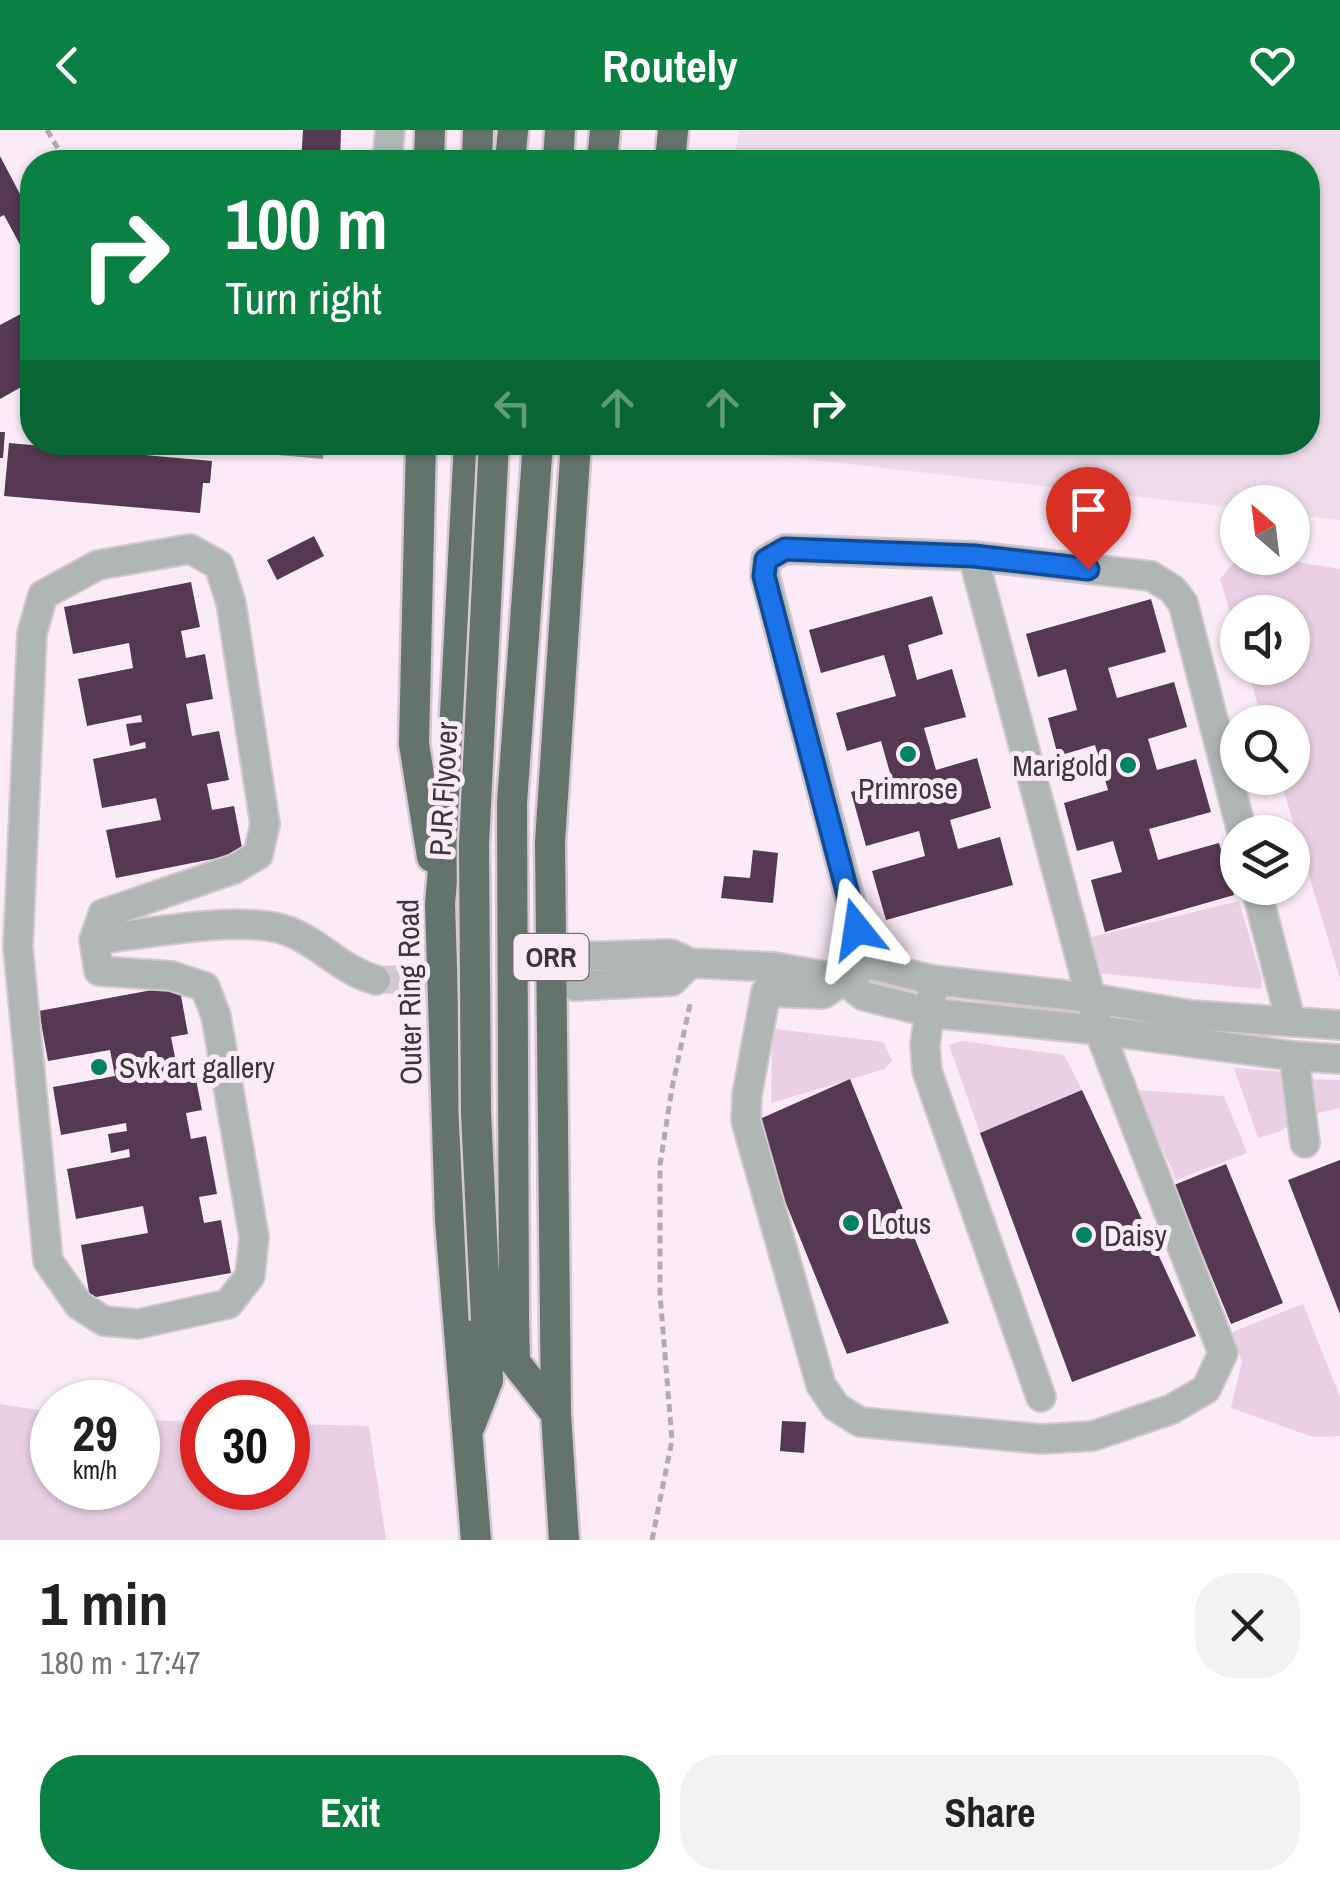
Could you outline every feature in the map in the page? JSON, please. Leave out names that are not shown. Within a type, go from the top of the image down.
[{"type":"highway","points":[[421,455],[414,744],[440,904]]},
{"type":"highway","name":"Outer Ring Road","points":[[469,455],[453,754],[440,904],[450,1221],[476,1540]]},
{"type":"highway","name":"PJR Flyover","points":[[493,455],[474,844],[476,1114],[500,1318],[516,1362],[556,1414]]},
{"type":"highway","name":"PJR Flyover","points":[[467,1434],[488,1380],[500,1318],[512,803],[537,455]]},
{"type":"highway","name":"ORR","points":[[564,1540],[556,1414],[550,842],[575,455]]},
{"type":"street","points":[[867,964],[764,576],[766,560],[785,549],[974,556],[1151,576],[1172,589],[1182,603],[1238,815]]},
{"type":"street","points":[[190,550],[219,566],[231,603],[265,824],[258,855],[234,870],[103,914],[94,940],[99,971],[172,976],[205,987],[254,1237],[250,1276],[228,1304],[138,1324],[104,1321],[79,1304],[48,1261],[18,948],[32,633],[43,594],[98,566],[190,550]]},
{"type":"street","points":[[974,556],[1092,998],[1099,1030],[1223,1353],[1206,1388],[1172,1409],[1093,1436],[1041,1439],[860,1422],[836,1408],[821,1385],[748,1133],[747,1095],[766,992],[823,994],[867,964],[933,980],[1092,998],[1192,1014],[1340,1024]]},
{"type":"street","points":[[1260,905],[1290,1022]]},
{"type":"street","points":[[94,940],[255,922],[290,931],[358,976],[376,980]]},
{"type":"street","points":[[690,963],[774,967],[842,980],[864,996],[932,1013],[1340,1059]]},
{"type":"street","points":[[933,980],[932,1013],[925,1045],[927,1071],[1040,1398]]},
{"type":"street","points":[[1294,1056],[1305,1143]]},
{"type":"path","points":[[652,1540],[672,1440],[660,1294],[660,1165],[693,989],[690,963]]},
{"type":"shaded area","points":[[739,130],[1340,130],[1340,520],[1310,516],[1310,485],[1220,485],[1220,506],[770,455],[1320,455],[1320,150],[736,150]]},
{"type":"shaded area","points":[[279,455],[323,455],[323,459]]},
{"type":"shaded area","points":[[1310,564],[1340,569],[1340,979],[1310,878],[1310,815],[1291,815],[1285,795],[1310,795],[1310,705],[1258,705],[1252,685],[1310,685],[1310,595],[1225,595],[1220,579],[1223,575],[1310,575]]},
{"type":"shaded area","points":[[1223,905],[1240,905],[1262,979],[1261,989],[1076,971],[1071,942]]},
{"type":"shaded area","points":[[776,1029],[883,1042],[892,1060],[885,1069],[771,1103],[772,1038]]},
{"type":"shaded area","points":[[962,1041],[1064,1055],[1082,1090],[980,1133],[949,1045]]},
{"type":"shaded area","points":[[1234,1068],[1287,1072],[1293,1121],[1282,1131],[1258,1138]]},
{"type":"shaded area","points":[[1302,1079],[1340,1080],[1340,1108],[1310,1115]]},
{"type":"shaded area","points":[[1137,1090],[1224,1096],[1247,1153],[1176,1180]]},
{"type":"shaded area","points":[[1303,1304],[1340,1397],[1340,1436],[1313,1437],[1231,1408],[1242,1362],[1232,1332]]},
{"type":"shaded area","points":[[0,1404],[30,1409],[30,1510],[160,1510],[160,1421],[180,1421],[180,1510],[310,1510],[310,1425],[369,1426],[386,1540],[0,1540]]},
{"type":"building","points":[[303,130],[341,130],[340,150],[302,150]]},
{"type":"building","points":[[0,156],[20,194],[20,245],[4,215],[0,217]]},
{"type":"building","points":[[20,314],[20,388],[0,399],[0,325]]},
{"type":"building","points":[[0,432],[5,432],[3,458],[0,458]]},
{"type":"building","points":[[9,443],[20,444],[20,455],[144,455],[212,461],[210,483],[203,483],[200,513],[4,496]]},
{"type":"building","points":[[314,536],[324,556],[277,580],[267,560]]},
{"type":"building","points":[[191,582],[200,627],[181,631],[186,658],[205,654],[213,699],[186,704],[192,736],[219,731],[229,780],[207,784],[212,810],[234,806],[243,853],[116,878],[106,830],[161,820],[156,798],[102,808],[93,759],[146,748],[145,742],[130,746],[126,724],[142,722],[141,715],[87,726],[78,679],[133,668],[129,643],[73,654],[64,607]]},
{"type":"building","name":"Primrose","points":[[932,596],[943,634],[908,645],[917,680],[952,669],[966,717],[924,728],[936,770],[977,758],[991,808],[950,820],[958,849],[1000,837],[1013,885],[886,920],[872,871],[925,856],[919,831],[866,846],[851,792],[892,780],[881,741],[847,751],[836,713],[896,696],[884,655],[821,673],[809,630]]},
{"type":"building","name":"Marigold","points":[[1151,599],[1166,652],[1108,668],[1117,698],[1174,682],[1187,727],[1148,739],[1157,770],[1196,759],[1211,812],[1149,829],[1158,860],[1219,843],[1220,899],[1105,932],[1091,880],[1122,872],[1113,841],[1077,851],[1064,803],[1108,790],[1095,745],[1058,756],[1048,718],[1077,710],[1066,669],[1038,677],[1026,634]]},
{"type":"building","points":[[753,850],[778,853],[773,903],[721,898],[724,876],[750,878]]},
{"type":"building","points":[[179,985],[188,1034],[171,1037],[176,1062],[192,1059],[202,1110],[186,1113],[191,1139],[206,1136],[217,1194],[199,1197],[204,1223],[221,1220],[231,1273],[90,1298],[81,1245],[148,1233],[143,1206],[76,1219],[67,1169],[130,1157],[129,1149],[111,1153],[108,1134],[127,1131],[126,1123],[61,1135],[53,1087],[115,1076],[110,1050],[48,1061],[39,1011]]},
{"type":"building","name":"Lotus","points":[[850,1079],[949,1323],[847,1354],[753,1122]]},
{"type":"building","name":"Daisy","points":[[1082,1090],[1196,1336],[1072,1382],[980,1133]]},
{"type":"building","points":[[1340,1160],[1340,1314],[1288,1180]]},
{"type":"building","points":[[1226,1164],[1283,1303],[1231,1324],[1174,1185]]},
{"type":"building","points":[[782,1421],[806,1422],[804,1453],[780,1451]]},
{"type":"tunnel","points":[[376,980],[561,973]]},
{"type":"place","name":"Primrose","points":[[908,754]]},
{"type":"place","name":"Marigold","points":[[1128,765]]},
{"type":"place","name":"Svk art gallery","points":[[99,1067]]},
{"type":"place","name":"Lotus","points":[[851,1223]]},
{"type":"place","name":"Daisy","points":[[1084,1235]]},
{"type":"route","points":[[857,929],[764,576],[766,560],[785,549],[974,556],[1088,569]]}]
